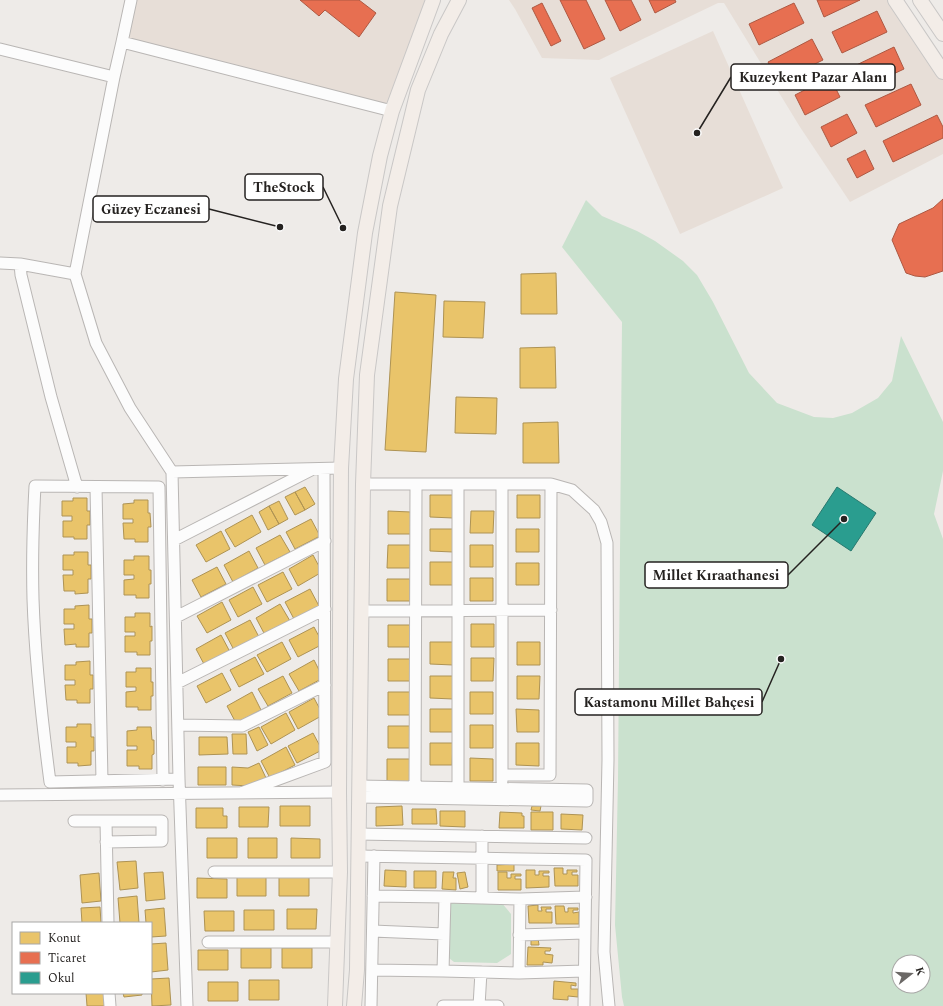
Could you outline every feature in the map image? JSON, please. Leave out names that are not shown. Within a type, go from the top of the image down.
[{"type":"main road","points":[[335,1006],[340,872],[341,468],[346,379],[365,233],[380,156],[392,111],[434,0]]},
{"type":"main road","points":[[354,1006],[357,962],[363,484],[367,375],[390,206],[418,90],[441,34],[459,0]]},
{"type":"main road","points":[[895,0],[943,72]]},
{"type":"main road","points":[[920,0],[943,34]]},
{"type":"street","points":[[131,0],[114,77],[75,274],[96,343],[130,408],[172,472],[179,779],[187,1006]]},
{"type":"street","points":[[122,42],[392,111]]},
{"type":"street","points":[[0,49],[114,77]]},
{"type":"street","points":[[0,263],[20,264],[75,274]]},
{"type":"street","points":[[20,264],[21,275],[51,397],[77,487]]},
{"type":"street","points":[[172,472],[341,468]]},
{"type":"street","points":[[174,540],[319,469]]},
{"type":"street","points":[[241,793],[325,762],[324,541],[319,469]]},
{"type":"street","points":[[363,484],[551,484],[572,490],[594,510],[600,522],[607,543],[608,760],[604,952],[609,1006]]},
{"type":"street","points":[[415,792],[416,484]]},
{"type":"street","points":[[458,484],[458,793]]},
{"type":"street","points":[[502,484],[502,794]]},
{"type":"street","points":[[502,775],[550,775],[551,484]]},
{"type":"street","points":[[163,780],[158,487],[35,486],[32,548],[33,600],[40,698],[50,782],[163,780],[179,779]]},
{"type":"street","points":[[96,487],[102,781]]},
{"type":"street","points":[[176,616],[324,541]]},
{"type":"street","points":[[177,684],[325,609]]},
{"type":"street","points":[[362,610],[551,610]]},
{"type":"street","points":[[178,725],[242,726],[325,685]]},
{"type":"street","points":[[359,791],[502,794],[587,800],[587,790],[502,794]]},
{"type":"street","points":[[0,795],[339,792]]},
{"type":"street","points":[[74,821],[162,821],[162,841]]},
{"type":"street","points":[[106,821],[108,922]]},
{"type":"street","points":[[358,834],[586,838]]},
{"type":"street","points":[[482,836],[482,898]]},
{"type":"street","points":[[106,842],[182,842]]},
{"type":"street","points":[[358,856],[586,860],[584,1006]]},
{"type":"street","points":[[372,1006],[374,856]]},
{"type":"street","points":[[214,872],[340,872]]},
{"type":"street","points":[[373,896],[520,899],[586,897]]},
{"type":"street","points":[[443,971],[445,897]]},
{"type":"street","points":[[518,973],[520,899]]},
{"type":"street","points":[[373,931],[444,934]]},
{"type":"street","points":[[519,935],[585,933]]},
{"type":"street","points":[[208,942],[338,942]]},
{"type":"street","points":[[372,970],[518,973],[584,971]]},
{"type":"street","points":[[479,1006],[481,972]]},
{"type":"street","points":[[109,994],[110,1006]]},
{"type":"street","points":[[443,1006],[498,1006]]},
{"type":"shaded area","points":[[131,0],[432,0],[392,111],[122,42]]},
{"type":"shaded area","points":[[509,0],[895,0],[943,72],[943,154],[850,202],[800,127],[724,3],[718,3],[599,60],[542,58]]},
{"type":"shaded area","points":[[713,31],[783,188],[680,234],[610,78]]},
{"type":"green space","points":[[586,200],[602,216],[637,231],[655,241],[683,261],[697,275],[713,302],[749,373],[777,403],[814,417],[833,418],[852,413],[878,398],[892,381],[901,336],[943,422],[943,471],[934,514],[943,539],[943,1006],[624,1006],[615,925],[618,779],[622,322],[562,247]]},
{"type":"green space","points":[[454,901],[501,902],[511,914],[511,954],[497,963],[454,962],[449,958],[450,905]]},
{"type":"building: Konut","points":[[556,273],[557,314],[521,314],[521,274]]},
{"type":"building: Konut","points":[[395,292],[436,295],[426,452],[385,450]]},
{"type":"building: Konut","points":[[444,301],[485,302],[483,338],[443,337]]},
{"type":"building: Konut","points":[[555,347],[556,388],[520,388],[520,348]]},
{"type":"building: Konut","points":[[456,397],[497,398],[496,434],[455,433]]},
{"type":"building: Konut","points":[[558,422],[559,463],[523,463],[523,423]]},
{"type":"building: Konut","points":[[305,487],[315,504],[305,510],[295,492]]},
{"type":"building: Konut","points":[[295,492],[305,510],[295,515],[285,497]]},
{"type":"building: Konut","points":[[430,495],[453,495],[453,518],[430,517]]},
{"type":"building: Konut","points":[[517,495],[540,495],[540,518],[517,518]]},
{"type":"building: Konut","points":[[73,498],[87,498],[87,511],[90,511],[90,525],[87,525],[87,539],[63,537],[63,521],[72,521],[72,516],[62,516],[62,501],[73,501]]},
{"type":"building: Konut","points":[[134,500],[148,500],[148,513],[150,513],[151,527],[148,527],[148,542],[135,542],[135,539],[124,539],[123,523],[133,523],[133,519],[123,519],[123,504],[134,503]]},
{"type":"building: Konut","points":[[279,501],[288,519],[279,524],[269,506]]},
{"type":"building: Konut","points":[[269,506],[279,524],[268,530],[259,512]]},
{"type":"building: Konut","points":[[388,511],[411,512],[411,534],[388,534]]},
{"type":"building: Konut","points":[[471,511],[494,511],[493,533],[470,533]]},
{"type":"building: Konut","points":[[252,515],[261,532],[235,547],[225,530]]},
{"type":"building: Konut","points":[[311,519],[320,536],[295,549],[286,532]]},
{"type":"building: Konut","points":[[430,529],[453,529],[453,552],[430,551]]},
{"type":"building: Konut","points":[[516,529],[539,529],[539,552],[516,552]]},
{"type":"building: Konut","points":[[221,531],[230,549],[206,562],[196,545]]},
{"type":"building: Konut","points":[[280,535],[290,552],[265,565],[256,548]]},
{"type":"building: Konut","points":[[388,545],[411,545],[410,568],[387,568]]},
{"type":"building: Konut","points":[[470,545],[493,545],[493,567],[470,567]]},
{"type":"building: Konut","points":[[249,551],[258,568],[233,582],[224,565]]},
{"type":"building: Konut","points":[[74,552],[88,552],[88,565],[91,565],[91,579],[88,579],[88,593],[75,594],[75,591],[64,591],[63,575],[73,575],[73,570],[63,570],[63,555],[74,555]]},
{"type":"building: Konut","points":[[313,555],[322,572],[298,586],[289,569]]},
{"type":"building: Konut","points":[[134,556],[149,556],[151,584],[149,584],[149,598],[136,598],[136,595],[124,595],[124,580],[134,579],[134,575],[124,575],[124,560],[134,560]]},
{"type":"building: Konut","points":[[430,562],[453,562],[453,585],[430,585]]},
{"type":"building: Konut","points":[[516,563],[539,563],[539,585],[516,585]]},
{"type":"building: Konut","points":[[217,567],[226,584],[201,597],[192,580]]},
{"type":"building: Konut","points":[[283,572],[292,589],[267,602],[258,585]]},
{"type":"building: Konut","points":[[470,578],[493,578],[493,601],[470,601]]},
{"type":"building: Konut","points":[[387,579],[410,579],[410,601],[387,601]]},
{"type":"building: Konut","points":[[253,587],[262,604],[238,617],[229,600]]},
{"type":"building: Konut","points":[[310,589],[319,606],[294,619],[285,602]]},
{"type":"building: Konut","points":[[222,602],[231,620],[207,633],[197,616]]},
{"type":"building: Konut","points":[[280,604],[290,621],[265,635],[256,618]]},
{"type":"building: Konut","points":[[89,605],[89,619],[92,619],[92,633],[89,633],[89,647],[76,647],[76,644],[65,645],[64,629],[74,629],[74,624],[64,624],[64,609],[75,609],[75,606]]},
{"type":"building: Konut","points":[[135,613],[150,613],[152,641],[150,641],[150,655],[137,655],[137,652],[125,652],[125,636],[135,636],[135,632],[125,632],[125,617],[135,617]]},
{"type":"building: Konut","points":[[250,620],[259,637],[234,650],[225,633]]},
{"type":"building: Konut","points":[[471,624],[494,624],[494,647],[471,647]]},
{"type":"building: Konut","points":[[388,625],[411,625],[411,647],[388,647]]},
{"type":"building: Konut","points":[[314,627],[323,644],[298,657],[289,640]]},
{"type":"building: Konut","points":[[221,635],[230,652],[205,666],[196,649]]},
{"type":"building: Konut","points":[[282,642],[291,659],[267,672],[257,655]]},
{"type":"building: Konut","points":[[430,642],[453,642],[453,665],[430,664]]},
{"type":"building: Konut","points":[[517,642],[540,642],[540,665],[517,665]]},
{"type":"building: Konut","points":[[255,657],[264,674],[239,687],[230,670]]},
{"type":"building: Konut","points":[[471,658],[494,658],[493,681],[471,681]]},
{"type":"building: Konut","points":[[388,659],[411,659],[411,681],[388,681]]},
{"type":"building: Konut","points":[[314,660],[323,678],[299,691],[289,674]]},
{"type":"building: Konut","points":[[90,661],[90,675],[93,675],[93,689],[90,689],[90,703],[77,703],[77,700],[66,700],[65,685],[75,685],[75,680],[65,680],[65,665],[76,665],[76,662]]},
{"type":"building: Konut","points":[[136,668],[151,668],[153,696],[151,696],[151,710],[138,710],[138,707],[126,707],[126,692],[136,691],[136,687],[126,687],[126,672],[136,672]]},
{"type":"building: Konut","points":[[222,673],[231,690],[206,703],[197,686]]},
{"type":"building: Konut","points":[[283,676],[292,693],[268,706],[258,689]]},
{"type":"building: Konut","points":[[430,676],[453,676],[453,699],[430,698]]},
{"type":"building: Konut","points":[[517,676],[540,676],[539,699],[517,699]]},
{"type":"building: Konut","points":[[252,692],[261,710],[236,723],[227,706]]},
{"type":"building: Konut","points":[[388,692],[411,692],[411,715],[388,715]]},
{"type":"building: Konut","points":[[470,692],[493,692],[493,714],[470,714]]},
{"type":"building: Konut","points":[[314,698],[323,715],[298,729],[289,712]]},
{"type":"building: Konut","points":[[430,709],[453,709],[453,732],[430,732]]},
{"type":"building: Konut","points":[[516,709],[539,710],[539,732],[517,732]]},
{"type":"building: Konut","points":[[286,713],[295,730],[271,744],[261,727]]},
{"type":"building: Konut","points":[[77,724],[91,724],[91,737],[94,737],[94,751],[91,751],[91,765],[78,766],[78,763],[67,763],[67,747],[76,747],[76,742],[66,742],[66,727],[77,727]]},
{"type":"building: Konut","points":[[470,725],[493,725],[493,748],[470,748]]},
{"type":"building: Konut","points":[[388,726],[411,726],[410,748],[388,748]]},
{"type":"building: Konut","points":[[137,727],[151,727],[152,740],[154,740],[152,769],[139,769],[139,766],[127,766],[127,750],[137,750],[137,746],[127,746],[127,731],[137,730]]},
{"type":"building: Konut","points":[[259,727],[268,745],[257,751],[248,732]]},
{"type":"building: Konut","points":[[313,733],[322,750],[297,763],[288,746]]},
{"type":"building: Konut","points":[[232,734],[246,734],[247,754],[233,754]]},
{"type":"building: Konut","points":[[199,737],[227,737],[228,754],[199,755]]},
{"type":"building: Konut","points":[[430,743],[453,743],[452,765],[430,765]]},
{"type":"building: Konut","points":[[516,743],[539,743],[539,766],[516,765]]},
{"type":"building: Konut","points":[[286,747],[295,765],[270,778],[261,761]]},
{"type":"building: Konut","points":[[470,758],[493,759],[493,781],[470,781]]},
{"type":"building: Konut","points":[[387,759],[410,759],[410,782],[387,782]]},
{"type":"building: Konut","points":[[259,763],[266,778],[249,786],[232,785],[232,767],[248,768]]},
{"type":"building: Konut","points":[[198,767],[226,767],[226,785],[198,785]]},
{"type":"building: Konut","points":[[280,806],[310,806],[310,826],[280,826]]},
{"type":"building: Konut","points":[[402,806],[403,825],[376,826],[376,807]]},
{"type":"building: Konut","points":[[532,806],[541,806],[540,811],[531,810]]},
{"type":"building: Konut","points":[[239,807],[269,807],[268,827],[239,827]]},
{"type":"building: Konut","points":[[196,808],[223,808],[223,816],[227,816],[227,828],[196,828]]},
{"type":"building: Konut","points":[[412,809],[436,809],[437,824],[412,824]]},
{"type":"building: Konut","points":[[440,811],[465,811],[465,827],[440,826]]},
{"type":"building: Konut","points":[[500,812],[522,813],[522,816],[524,816],[524,828],[499,828]]},
{"type":"building: Konut","points":[[531,812],[553,812],[553,830],[531,830]]},
{"type":"building: Konut","points":[[561,814],[583,815],[582,830],[561,829]]},
{"type":"building: Konut","points":[[207,838],[237,838],[237,858],[207,858]]},
{"type":"building: Konut","points":[[248,838],[277,838],[277,858],[248,858]]},
{"type":"building: Konut","points":[[291,838],[320,839],[320,858],[291,858]]},
{"type":"building: Konut","points":[[136,861],[138,888],[120,890],[117,862]]},
{"type":"building: Konut","points":[[514,864],[514,871],[497,871],[497,865]]},
{"type":"building: Konut","points":[[554,868],[563,868],[563,874],[567,874],[567,870],[577,870],[577,872],[572,872],[572,875],[578,875],[578,886],[555,886]]},
{"type":"building: Konut","points":[[385,870],[406,871],[406,887],[384,886]]},
{"type":"building: Konut","points":[[526,870],[535,870],[535,875],[539,875],[539,871],[549,871],[549,873],[543,873],[543,876],[549,876],[549,887],[526,888]]},
{"type":"building: Konut","points":[[414,871],[436,871],[436,888],[414,888]]},
{"type":"building: Konut","points":[[163,872],[165,899],[146,901],[144,873]]},
{"type":"building: Konut","points":[[443,872],[454,872],[453,878],[456,878],[456,890],[442,889]]},
{"type":"building: Konut","points":[[465,872],[468,887],[460,889],[457,873]]},
{"type":"building: Konut","points":[[498,872],[507,872],[507,878],[511,878],[511,874],[521,874],[521,876],[515,876],[515,879],[521,879],[521,890],[498,890]]},
{"type":"building: Konut","points":[[99,873],[101,901],[82,903],[80,875]]},
{"type":"building: Konut","points":[[279,876],[309,876],[309,896],[279,896]]},
{"type":"building: Konut","points":[[237,877],[266,877],[266,896],[237,896]]},
{"type":"building: Konut","points":[[197,878],[227,879],[227,898],[197,898]]},
{"type":"building: Konut","points":[[137,896],[139,922],[120,922],[118,898]]},
{"type":"building: Konut","points":[[538,905],[538,911],[542,911],[541,907],[551,907],[551,909],[546,909],[546,912],[552,912],[552,923],[529,923],[528,906]]},
{"type":"building: Konut","points":[[555,906],[564,906],[565,912],[568,912],[568,908],[578,908],[578,910],[573,910],[573,913],[579,912],[579,924],[556,924]]},
{"type":"building: Konut","points":[[100,907],[101,922],[82,922],[81,908]]},
{"type":"building: Konut","points":[[164,908],[166,936],[152,937],[152,922],[146,922],[145,910]]},
{"type":"building: Konut","points":[[287,909],[317,909],[316,929],[287,929]]},
{"type":"building: Konut","points":[[244,910],[274,910],[274,930],[244,930]]},
{"type":"building: Konut","points":[[204,911],[234,911],[234,931],[205,931]]},
{"type":"building: Konut","points":[[531,938],[538,938],[539,945],[531,945]]},
{"type":"building: Konut","points":[[166,943],[168,970],[152,972],[152,944]]},
{"type":"building: Konut","points":[[528,947],[551,948],[550,951],[545,951],[545,954],[553,955],[552,963],[543,962],[543,965],[527,965]]},
{"type":"building: Konut","points":[[241,948],[271,948],[271,968],[241,968]]},
{"type":"building: Konut","points":[[282,948],[312,948],[312,968],[282,968]]},
{"type":"building: Konut","points":[[198,950],[228,950],[228,970],[198,970]]},
{"type":"building: Konut","points":[[169,978],[171,1005],[152,1006],[152,979]]},
{"type":"building: Konut","points":[[249,980],[279,980],[279,1000],[249,1000]]},
{"type":"building: Konut","points":[[554,981],[576,983],[576,986],[571,985],[571,989],[578,989],[578,997],[568,996],[568,1000],[553,999]]},
{"type":"building: Konut","points":[[208,982],[238,982],[238,1001],[208,1001]]},
{"type":"building: Konut","points":[[86,994],[105,994],[106,1006],[87,1006]]},
{"type":"building: Konut","points":[[123,994],[142,994],[142,995],[124,997]]},
{"type":"building: Ticaret","points":[[300,0],[359,0],[376,13],[359,37],[325,10],[319,16]]},
{"type":"building: Ticaret","points":[[560,0],[586,0],[605,39],[584,49]]},
{"type":"building: Ticaret","points":[[605,0],[631,0],[641,20],[620,31]]},
{"type":"building: Ticaret","points":[[649,0],[675,0],[676,2],[655,13]]},
{"type":"building: Ticaret","points":[[817,0],[860,0],[824,17]]},
{"type":"building: Ticaret","points":[[542,3],[561,41],[551,46],[532,8]]},
{"type":"building: Ticaret","points":[[794,3],[804,23],[759,45],[749,24]]},
{"type":"building: Ticaret","points":[[877,11],[887,32],[842,53],[832,32]]},
{"type":"building: Ticaret","points":[[812,39],[823,60],[778,82],[768,62]]},
{"type":"building: Ticaret","points":[[894,47],[904,69],[859,90],[848,69]]},
{"type":"building: Ticaret","points":[[830,77],[840,97],[805,115],[795,95]]},
{"type":"building: Ticaret","points":[[911,84],[921,105],[876,127],[865,105]]},
{"type":"building: Ticaret","points":[[847,114],[857,133],[831,147],[821,127]]},
{"type":"building: Ticaret","points":[[937,115],[943,127],[943,138],[893,162],[883,141]]},
{"type":"building: Ticaret","points":[[865,150],[874,169],[857,178],[847,159]]},
{"type":"building: Ticaret","points":[[943,199],[943,271],[925,277],[906,273],[892,240],[899,224],[933,208]]},
{"type":"building: Okul","points":[[837,487],[876,513],[851,551],[812,525]]},
{"type":"place","name":"Kuzeykent Pazar Alanı","points":[[697,133]]},
{"type":"place","name":"Güzey Eczanesi","points":[[280,227]]},
{"type":"place","name":"TheStock","points":[[343,228]]},
{"type":"place","name":"Millet Kıraathanesi","points":[[844,519]]},
{"type":"place","name":"Kastamonu Millet Bahçesi","points":[[781,659]]}]
